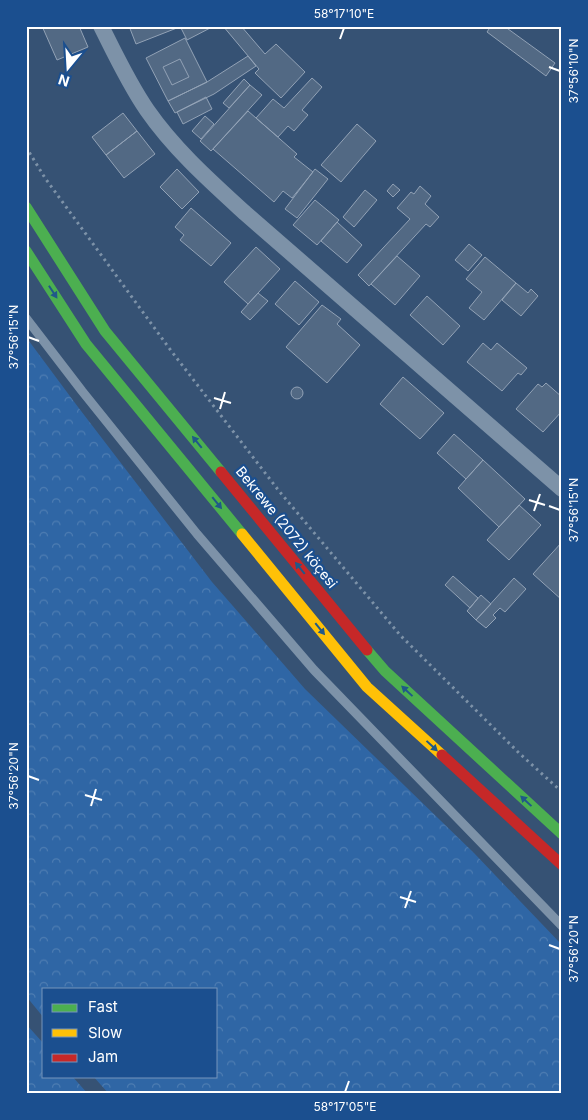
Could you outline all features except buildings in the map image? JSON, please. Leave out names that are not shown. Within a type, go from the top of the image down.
[{"type":"main road","name":"Bekrewe (2072) köçesi","points":[[26,207],[106,331],[385,670],[562,834]]},
{"type":"main road","points":[[26,251],[86,344],[367,687],[562,865]]},
{"type":"street","points":[[100,26],[146,109],[171,141],[199,170],[245,213],[562,489]]},
{"type":"lane","points":[[26,318],[191,527],[314,670],[562,926]]},
{"type":"path","points":[[26,147],[45,178],[169,348],[280,491],[400,635],[519,753],[562,792]]},
{"type":"green space","points":[[26,337],[212,582],[305,689],[474,853],[562,945],[562,1094],[109,1094],[95,1078],[218,1078],[218,988],[42,988],[42,1016],[26,996]]},
{"type":"green space","points":[[26,1024],[42,1042],[42,1078],[74,1078],[88,1094],[26,1094]]},
{"type":"traffic: fast","points":[[26,207],[105,331],[221,472]]},
{"type":"traffic: fast","points":[[26,251],[86,344],[242,534]]},
{"type":"traffic: fast","points":[[367,650],[385,671],[562,834]]},
{"type":"traffic: slow","points":[[242,534],[367,687],[442,755]]},
{"type":"traffic: jam","points":[[221,472],[367,650]]},
{"type":"traffic: jam","points":[[442,755],[562,865]]}]
